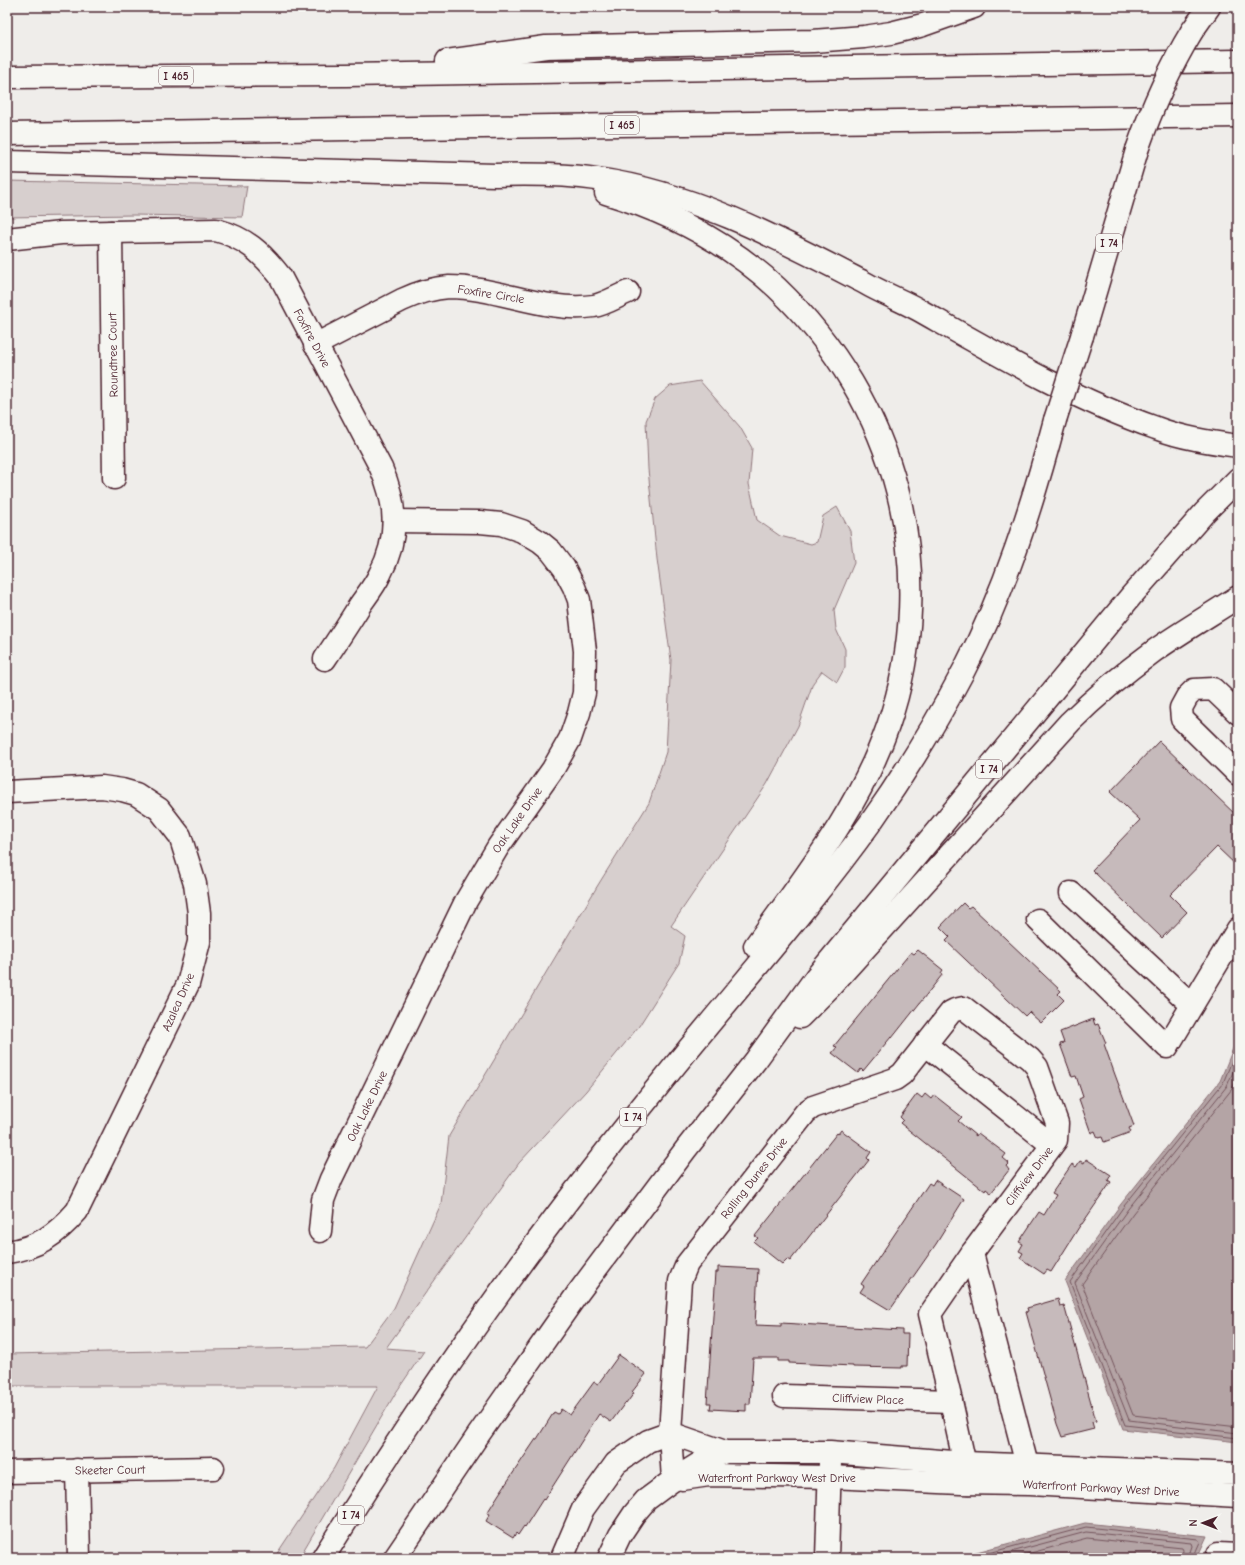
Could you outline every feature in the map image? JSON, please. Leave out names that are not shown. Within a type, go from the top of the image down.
[{"type":"main road","points":[[346,75],[546,48],[805,41],[864,37],[891,33],[923,25],[974,7]]},
{"type":"main road","name":"I 74","points":[[323,1558],[448,1367],[542,1235],[657,1088],[830,876],[871,822],[925,740],[964,670],[1001,590],[1035,492],[1055,420],[1082,336],[1137,150],[1148,119],[1175,58],[1209,7]]},
{"type":"main road","name":"I 465","points":[[7,77],[346,75],[1238,61]]},
{"type":"main road","name":"I 465","points":[[7,134],[1238,116]]},
{"type":"main road","points":[[7,162],[549,174],[597,179],[644,188],[688,200],[786,242],[917,309],[964,337],[1107,409],[1157,429],[1202,441],[1238,446]]},
{"type":"main road","points":[[496,174],[595,190],[637,203],[695,230],[729,250],[776,286],[820,334],[853,382],[882,443],[891,468],[904,518],[910,576],[911,602],[909,631],[894,705],[872,768],[854,803],[834,836],[657,1088]]},
{"type":"main road","name":"Foxfire Drive","points":[[7,239],[52,233],[216,230],[237,237],[261,253],[280,276],[315,346],[386,478],[391,494],[394,522],[389,552],[380,575],[325,659]]},
{"type":"main road","name":"Roundtree Court","points":[[111,232],[114,478]]},
{"type":"main road","name":"Foxfire Circle","points":[[315,346],[402,300],[415,294],[435,289],[464,288],[562,306],[595,306],[628,292]]},
{"type":"main road","name":"I 74","points":[[395,1558],[474,1441],[578,1293],[686,1149],[756,1060],[816,976],[1132,595],[1196,522],[1234,483]]},
{"type":"main road","name":"Oak Lake Drive","points":[[320,1231],[323,1200],[331,1179],[462,908],[498,847],[553,769],[572,733],[584,693],[585,651],[579,600],[564,568],[551,551],[522,531],[501,524],[480,522],[394,522]]},
{"type":"main road","points":[[756,1060],[829,988],[1070,722],[1111,684],[1155,650],[1238,597]]},
{"type":"main road","points":[[1178,635],[1238,606]]},
{"type":"main road","points":[[1238,713],[1212,689],[1194,690],[1187,697],[1181,708],[1182,719],[1238,774]]},
{"type":"main road","name":"Azalea Drive","points":[[7,792],[108,787],[129,792],[148,800],[164,814],[180,836],[195,884],[199,913],[199,942],[188,984],[77,1210],[63,1227],[46,1240],[26,1248],[7,1252]]},
{"type":"main road","points":[[1071,893],[1192,1005]]},
{"type":"main road","points":[[1038,920],[1167,1047],[1238,929]]},
{"type":"main road","name":"Rolling Dunes Drive","points":[[673,1480],[670,1432],[680,1281],[687,1264],[806,1112],[820,1104],[895,1079],[907,1070],[925,1044],[951,1012],[964,1008]]},
{"type":"main road","name":"Cliffview Drive","points":[[964,1008],[1030,1059],[1037,1067],[1057,1124],[1056,1140],[972,1253],[930,1314],[952,1401],[967,1473]]},
{"type":"main road","points":[[925,1044],[1052,1145]]},
{"type":"main road","points":[[972,1253],[1029,1474]]},
{"type":"main road","name":"Cliffview Place","points":[[784,1396],[952,1401]]},
{"type":"main road","points":[[562,1558],[583,1509],[616,1462],[648,1441],[670,1432],[725,1452]]},
{"type":"main road","name":"Waterfront Parkway West Drive","points":[[673,1480],[705,1460],[725,1452],[830,1452],[967,1473]]},
{"type":"main road","points":[[827,1558],[830,1452]]},
{"type":"main road","name":"Skeeter Court","points":[[7,1472],[212,1468]]},
{"type":"main road","points":[[77,1470],[79,1558]]},
{"type":"main road","name":"Waterfront Parkway West Drive","points":[[673,1480],[708,1475],[830,1477],[967,1473],[1238,1474]]},
{"type":"main road","name":"Waterfront Parkway West Drive","points":[[1029,1474],[1238,1496]]},
{"type":"main road","points":[[609,1558],[620,1535],[634,1514],[651,1496],[673,1480]]},
{"type":"main road","points":[[1218,1558],[1218,1554],[1238,1556]]},
{"type":"shaded area","points":[[7,181],[247,186],[242,217],[134,215],[7,217]]},
{"type":"shaded area","points":[[700,381],[740,427],[752,448],[749,484],[757,520],[780,536],[811,544],[817,542],[823,516],[837,507],[850,531],[854,563],[834,610],[836,629],[845,649],[845,667],[837,682],[822,671],[813,683],[798,726],[767,784],[671,926],[685,936],[679,963],[639,1026],[586,1091],[519,1163],[386,1348],[424,1351],[395,1394],[299,1558],[274,1558],[334,1468],[378,1386],[7,1386],[7,1354],[365,1347],[394,1308],[441,1204],[449,1136],[598,885],[649,803],[666,752],[671,660],[657,559],[648,469],[646,421],[655,399],[670,386]]},
{"type":"water","points":[[1238,1036],[1238,1442],[1123,1429],[1065,1281],[1121,1204],[1220,1081]]},
{"type":"water","points":[[1085,1523],[1207,1536],[1197,1558],[954,1558]]},
{"type":"building","points":[[1159,741],[1238,817],[1238,867],[1217,847],[1170,895],[1187,912],[1162,938],[1092,870],[1140,820],[1110,792]]},
{"type":"building","points":[[963,903],[968,908],[971,906],[1061,991],[1058,994],[1064,1000],[1041,1023],[1029,1012],[1025,1016],[946,941],[950,937],[940,927]]},
{"type":"building","points":[[918,950],[943,970],[941,973],[942,975],[892,1038],[891,1037],[863,1071],[861,1069],[858,1073],[832,1053],[837,1047],[834,1046],[911,952],[914,954]]},
{"type":"building","points":[[1093,1019],[1095,1025],[1098,1024],[1106,1043],[1104,1044],[1134,1126],[1129,1128],[1131,1132],[1104,1142],[1102,1137],[1098,1138],[1095,1131],[1091,1133],[1079,1099],[1083,1097],[1076,1076],[1072,1077],[1060,1044],[1064,1043],[1060,1032]]},
{"type":"building","points":[[917,1094],[922,1098],[925,1094],[931,1099],[934,1095],[962,1117],[958,1121],[976,1136],[978,1133],[1006,1154],[1003,1158],[1009,1163],[1006,1166],[1009,1170],[991,1193],[986,1189],[985,1191],[900,1123],[903,1120],[900,1117]]},
{"type":"building","points":[[841,1130],[871,1152],[867,1158],[869,1160],[790,1261],[787,1259],[782,1264],[754,1242],[758,1238],[755,1236],[837,1133],[838,1134]]},
{"type":"building","points":[[1086,1159],[1111,1175],[1108,1180],[1111,1182],[1081,1224],[1051,1272],[1047,1270],[1044,1274],[1020,1258],[1023,1253],[1019,1251],[1023,1244],[1019,1242],[1039,1212],[1044,1215],[1056,1195],[1052,1193],[1072,1164],[1076,1167],[1080,1161],[1084,1163]]},
{"type":"building","points":[[935,1180],[964,1199],[936,1244],[890,1310],[860,1292],[864,1286],[861,1284],[929,1183],[932,1185]]},
{"type":"building","points":[[718,1267],[758,1269],[755,1325],[781,1326],[781,1323],[902,1330],[902,1334],[908,1334],[907,1366],[902,1366],[902,1368],[853,1367],[789,1363],[789,1361],[778,1361],[778,1358],[753,1358],[750,1404],[746,1404],[746,1411],[710,1409],[711,1403],[707,1403],[716,1272],[718,1272]]},
{"type":"building","points":[[1058,1299],[1060,1306],[1064,1305],[1096,1421],[1092,1422],[1094,1429],[1062,1437],[1057,1424],[1026,1312],[1028,1311],[1027,1308]]},
{"type":"building","points":[[619,1355],[646,1374],[632,1392],[634,1393],[626,1404],[625,1403],[611,1422],[599,1414],[544,1500],[543,1499],[518,1535],[516,1533],[513,1538],[486,1521],[490,1514],[487,1513],[554,1412],[558,1414],[561,1409],[570,1415],[594,1382],[598,1384]]}]
